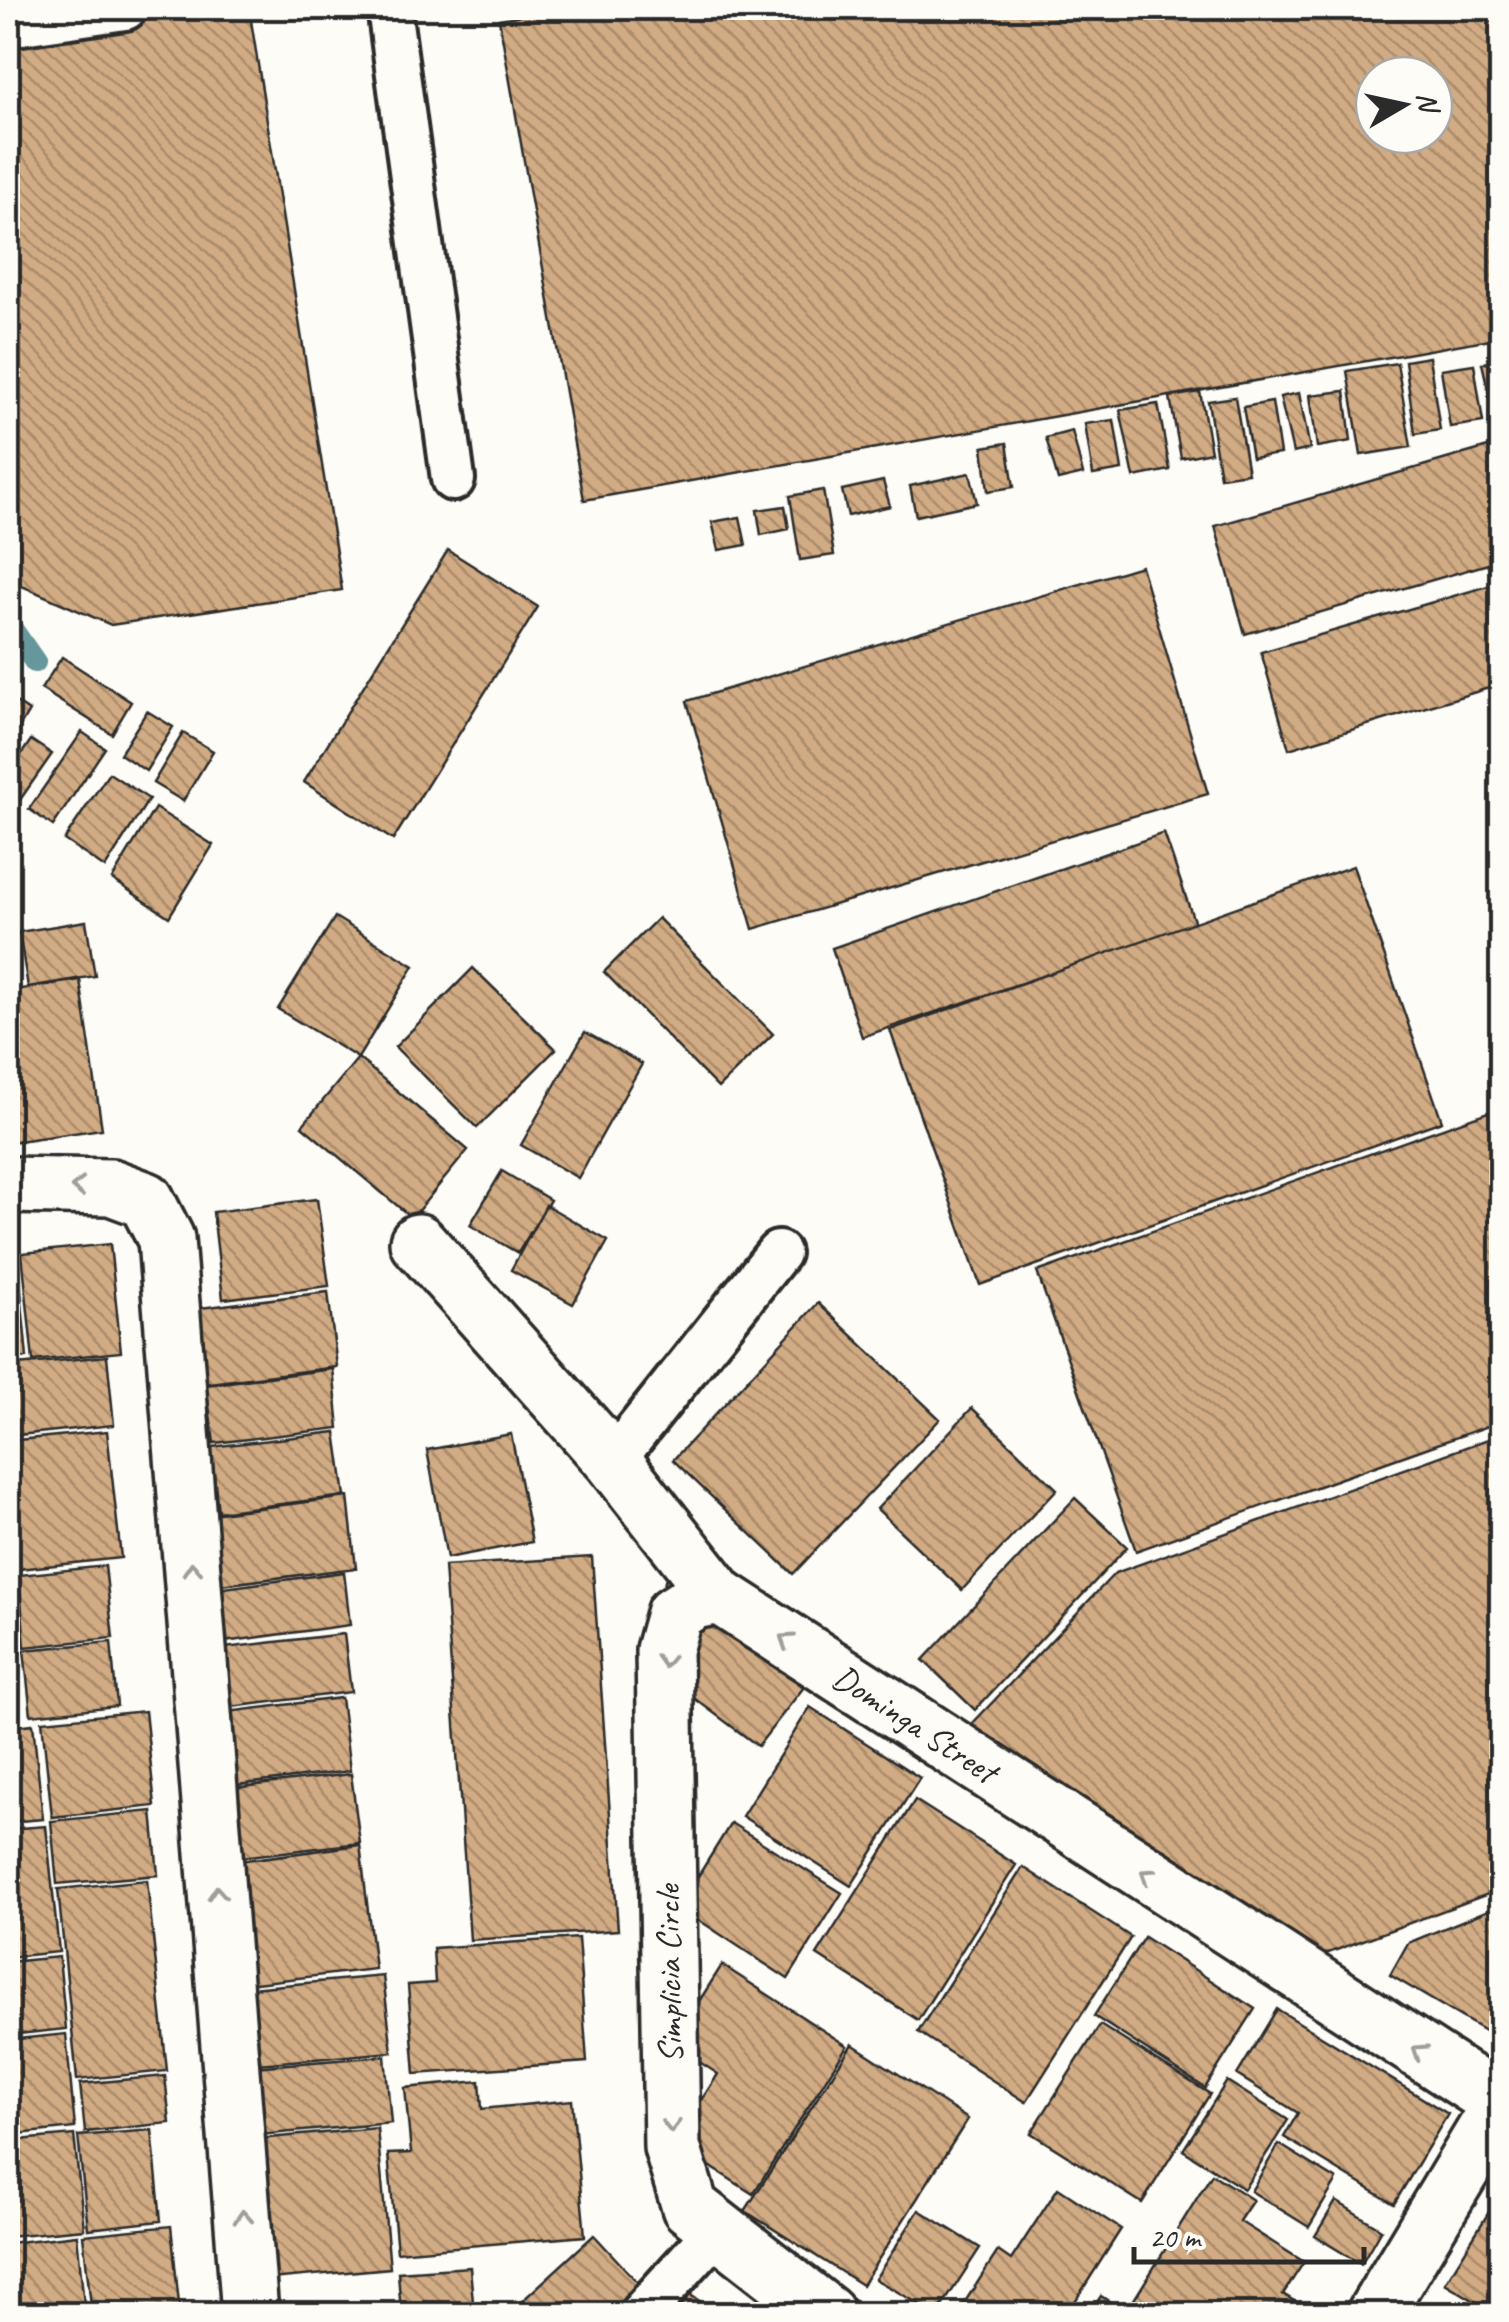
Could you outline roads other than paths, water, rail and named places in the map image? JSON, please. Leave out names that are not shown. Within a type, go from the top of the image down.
[{"type":"street","points":[[8,1185],[111,1188],[146,1200],[166,1239],[250,2314]]},
{"type":"street","name":"Dominga Street","points":[[418,1242],[614,1462],[719,1596],[1501,2104]]},
{"type":"street","name":"Simplicia Circle","points":[[719,1596],[694,1601],[674,1614],[664,1650],[672,2147],[681,2188],[690,2207],[827,2314]]},
{"type":"street","points":[[1374,2314],[1501,2104]]},
{"type":"lane","points":[[8,25],[125,8]]},
{"type":"lane","points":[[389,8],[453,479]]},
{"type":"lane","points":[[614,1462],[778,1253]]},
{"type":"lane","points":[[641,2314],[717,2230]]},
{"type":"waterway","points":[[8,623],[35,662]]}]
